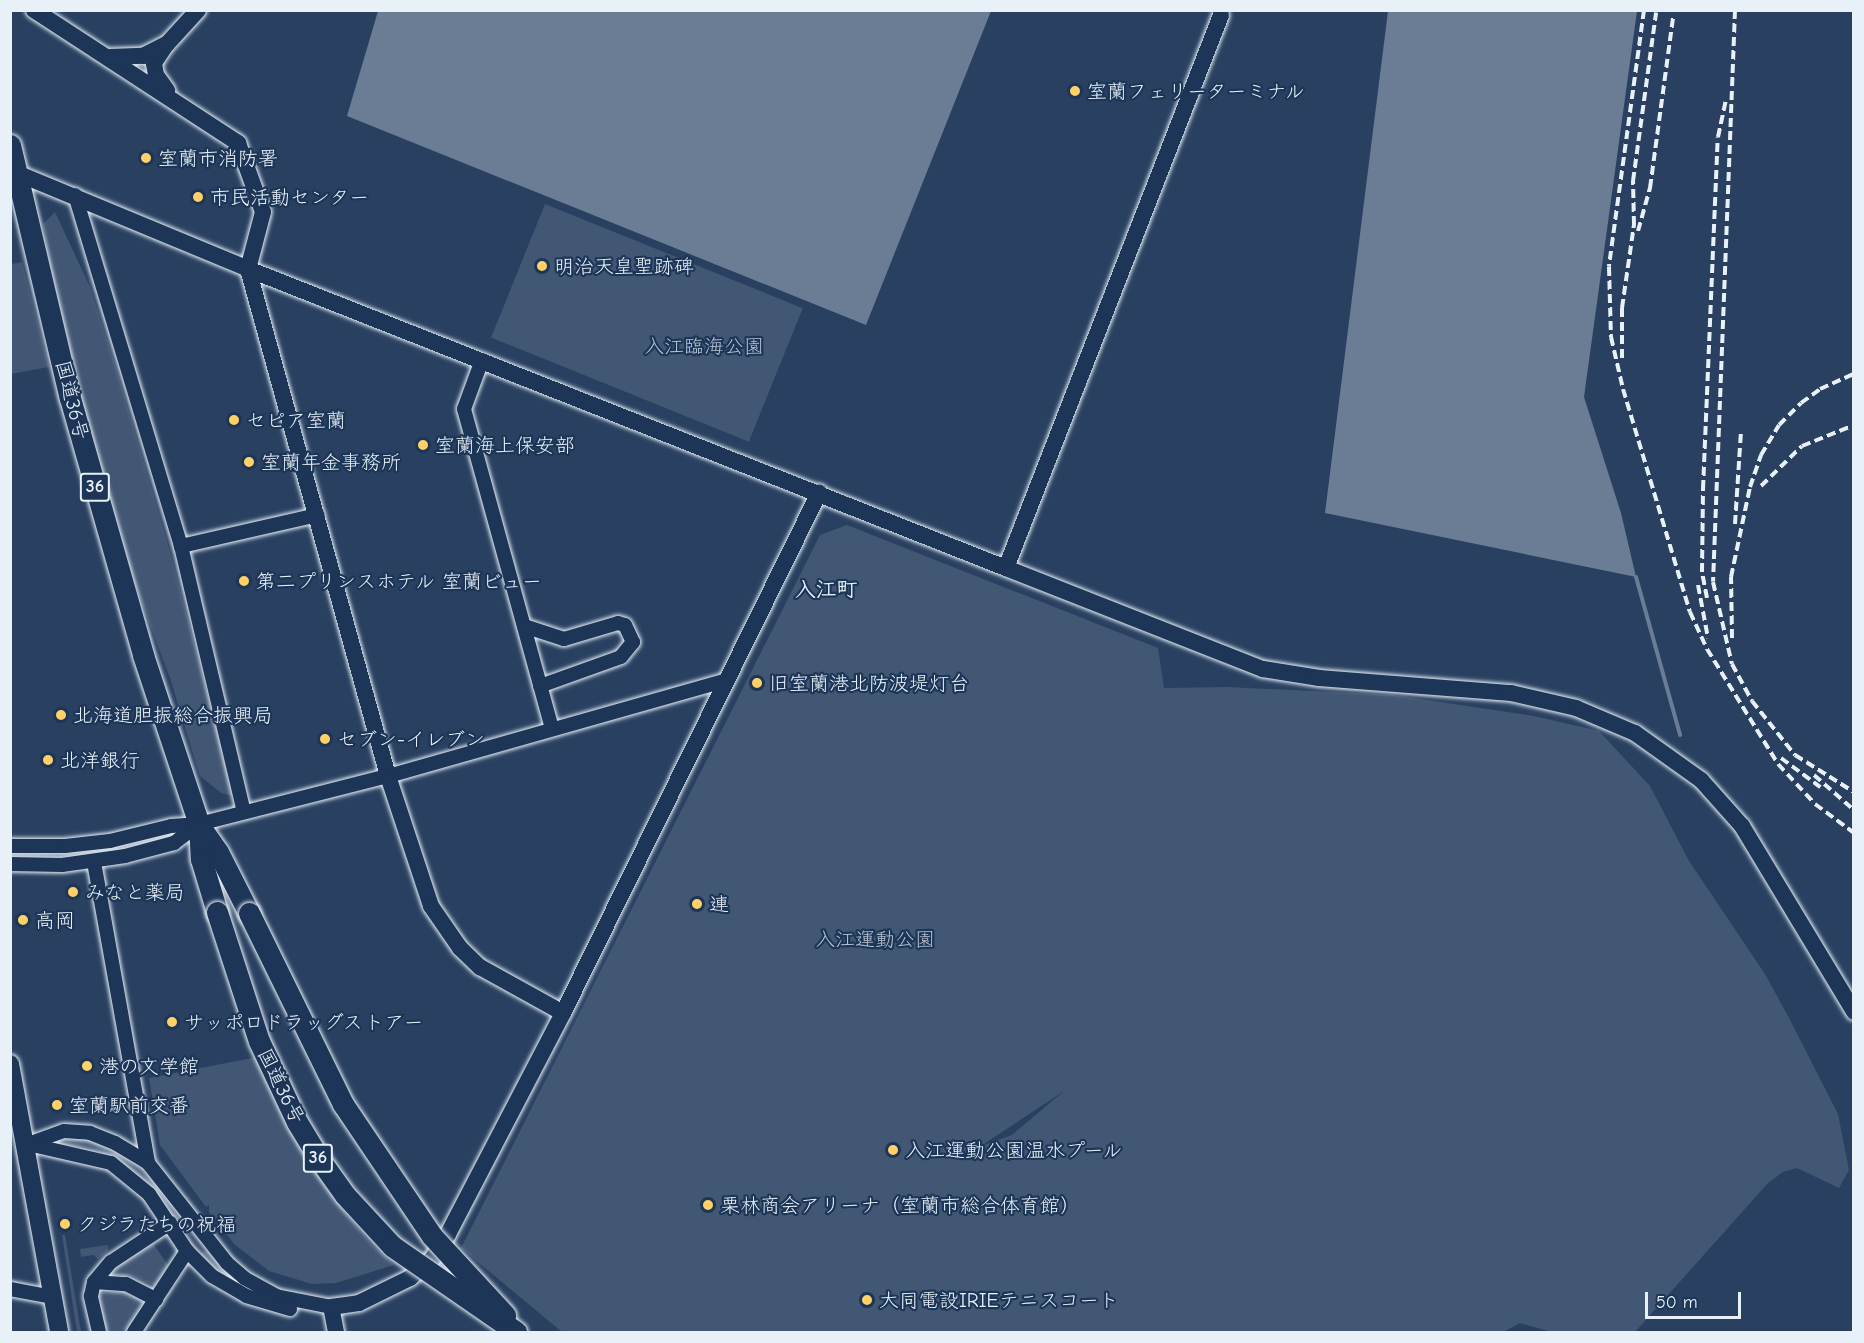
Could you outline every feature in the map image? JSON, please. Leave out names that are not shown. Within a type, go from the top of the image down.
[{"type":"highway","name":"国道36号","points":[[10,145],[70,398],[143,655],[199,824],[201,859],[259,1041],[297,1122],[320,1160],[365,1219],[392,1246],[516,1332]]},
{"type":"highway","name":"国道36号","points":[[199,824],[218,852],[312,1046],[382,1165],[432,1236],[523,1332]]},
{"type":"main road","points":[[10,1064],[19,1142],[59,1332]]},
{"type":"street","points":[[34,10],[172,97],[238,143],[262,212],[248,269],[318,515],[388,776],[431,906],[445,928],[480,966],[563,1013]]},
{"type":"street","points":[[172,97],[156,75],[154,63],[167,44],[198,10]]},
{"type":"street","points":[[1006,568],[1221,15]]},
{"type":"street","points":[[109,57],[143,56],[167,44]]},
{"type":"street","points":[[15,173],[75,195],[248,269],[1263,669],[1319,678],[1511,693],[1575,708],[1635,734],[1701,780],[1742,826],[1854,1012]]},
{"type":"street","points":[[75,195],[181,546],[244,812]]},
{"type":"street","points":[[482,360],[464,409],[552,728]]},
{"type":"street","points":[[19,1142],[111,1163],[149,1194],[188,1251],[212,1276],[246,1296],[293,1309],[359,1304],[393,1288],[432,1259],[563,1013],[819,493]]},
{"type":"street","points":[[181,546],[318,515]]},
{"type":"street","points":[[524,626],[559,640],[618,623],[625,625],[633,642],[621,657],[540,686]]},
{"type":"street","points":[[10,846],[66,846],[110,841],[171,826],[199,824],[388,776],[727,680]]},
{"type":"street","points":[[10,864],[94,862],[174,843],[199,824]]},
{"type":"street","points":[[94,862],[148,1163]]},
{"type":"street","points":[[19,1142],[54,1133],[90,1133],[148,1163],[220,1255],[244,1278],[276,1296],[331,1307]]},
{"type":"street","points":[[99,1332],[91,1296],[94,1282],[111,1262],[170,1223]]},
{"type":"street","points":[[134,1332],[188,1251]]},
{"type":"street","points":[[94,1282],[126,1284],[156,1299]]},
{"type":"street","points":[[10,1289],[53,1297]]},
{"type":"street","points":[[331,1307],[336,1332]]},
{"type":"green space","name":"入江臨海公園","points":[[545,204],[803,308],[749,442],[491,338]]},
{"type":"green space","points":[[55,212],[90,287],[116,368],[170,552],[234,796],[221,793],[200,776],[171,681],[125,557],[61,332],[43,224]]},
{"type":"green space","points":[[22,262],[49,367],[11,374],[11,264]]},
{"type":"green space","name":"入江運動公園","points":[[847,525],[1158,648],[1164,688],[1227,687],[1393,695],[1534,716],[1599,731],[1650,786],[1689,861],[1765,974],[1788,1016],[1838,1114],[1849,1170],[1839,1188],[1797,1168],[1783,1172],[1768,1183],[1635,1332],[1552,1332],[1520,1323],[1503,1332],[562,1332],[461,1248],[820,535]],"holes":[[[1064,1091],[1012,1135],[984,1145]]]},
{"type":"green space","points":[[257,1057],[342,1209],[371,1244],[394,1265],[336,1283],[312,1284],[269,1271],[234,1244],[209,1212],[209,1205],[206,1207],[160,1145],[149,1078]]},
{"type":"green space","points":[[57,1136],[88,1138],[134,1162],[167,1195],[177,1216],[171,1216],[112,1156],[87,1147],[58,1144]]},
{"type":"green space","points":[[62,1235],[65,1235],[81,1332],[77,1332]]},
{"type":"green space","points":[[152,1242],[171,1269],[158,1287],[130,1275],[112,1275],[113,1269]]},
{"type":"green space","points":[[108,1245],[108,1251],[98,1259],[93,1255],[81,1257],[80,1249]]},
{"type":"green space","points":[[209,1250],[255,1291],[226,1281],[200,1258],[202,1252]]},
{"type":"green space","points":[[124,1292],[141,1300],[144,1307],[129,1331],[107,1332],[102,1327],[97,1298],[101,1293]]},
{"type":"shaded area","points":[[378,10],[991,11],[866,325],[347,116]]},
{"type":"shaded area","points":[[1388,11],[1637,11],[1584,397],[1621,513],[1636,577],[1325,513]]},
{"type":"waterway","points":[[1636,577],[1680,735]]},
{"type":"railway","points":[[1644,10],[1609,267],[1611,337],[1623,389],[1690,612],[1707,649],[1778,764],[1815,804],[1854,833]]},
{"type":"railway","points":[[1735,10],[1713,582],[1732,664],[1752,701],[1795,755],[1854,792]]},
{"type":"railway","points":[[1622,358],[1622,308],[1634,225],[1633,181],[1656,13]]},
{"type":"railway","points":[[1638,231],[1650,188],[1673,18]]},
{"type":"railway","points":[[1707,598],[1702,572],[1703,489],[1718,137],[1726,98]]},
{"type":"railway","points":[[1732,638],[1731,577],[1750,487],[1761,455],[1779,425],[1801,403],[1820,389],[1854,374]]},
{"type":"railway","points":[[1761,486],[1802,446],[1854,425]]},
{"type":"railway","points":[[1735,524],[1741,431]]},
{"type":"railway","points":[[1698,585],[1708,638]]},
{"type":"railway","points":[[1781,758],[1820,787]]},
{"type":"railway","points":[[1814,775],[1854,810]]},
{"type":"place","name":"室蘭フェリーターミナル","points":[[1075,91]]},
{"type":"place","name":"室蘭市消防署","points":[[146,158]]},
{"type":"place","name":"市民活動センター","points":[[198,197]]},
{"type":"place","name":"明治天皇聖跡碑","points":[[542,266]]},
{"type":"place","name":"セピア室蘭","points":[[234,420]]},
{"type":"place","name":"室蘭海上保安部","points":[[423,445]]},
{"type":"place","name":"室蘭年金事務所","points":[[249,462]]},
{"type":"place","name":"第二プリンスホテル 室蘭ビュー","points":[[244,581]]},
{"type":"place","name":"旧室蘭港北防波堤灯台","points":[[757,683]]},
{"type":"place","name":"北海道胆振総合振興局","points":[[61,715]]},
{"type":"place","name":"セブン-イレブン","points":[[325,739]]},
{"type":"place","name":"北洋銀行","points":[[48,760]]},
{"type":"place","name":"みなと薬局","points":[[73,892]]},
{"type":"place","name":"連","points":[[697,904]]},
{"type":"place","name":"高岡","points":[[23,920]]},
{"type":"place","name":"サッポロドラッグストアー","points":[[172,1022]]},
{"type":"place","name":"港の文学館","points":[[87,1066]]},
{"type":"place","name":"室蘭駅前交番","points":[[57,1105]]},
{"type":"place","name":"入江運動公園温水プール","points":[[893,1150]]},
{"type":"place","name":"栗林商会アリーナ（室蘭市総合体育館）","points":[[708,1205]]},
{"type":"place","name":"クジラたちの祝福","points":[[65,1224]]},
{"type":"place","name":"大同電設IRIEテニスコート","points":[[867,1300]]},
{"type":"district","name":"入江町","points":[[826,589]]}]
